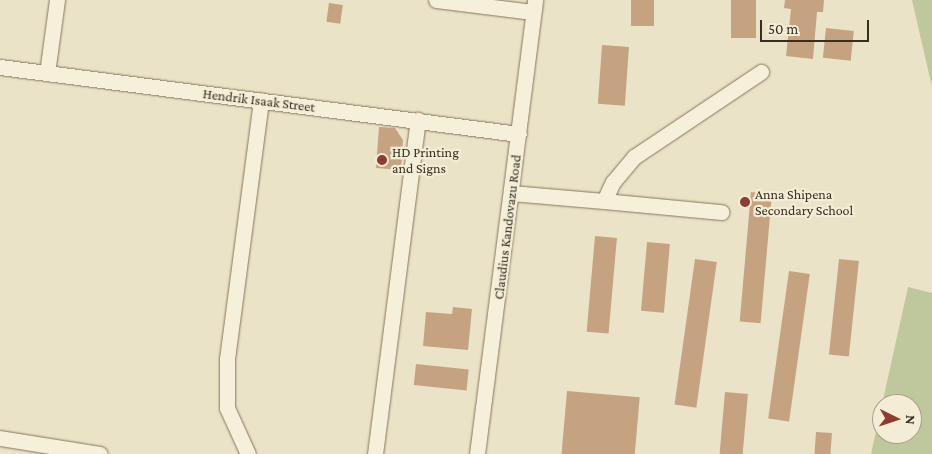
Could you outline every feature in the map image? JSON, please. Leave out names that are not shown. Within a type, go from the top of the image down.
[{"type":"street","points":[[48,73],[57,0]]},
{"type":"street","points":[[436,0],[534,6]]},
{"type":"street","name":"Claudius Kandovazu Road","points":[[477,454],[534,6]]},
{"type":"street","name":"Hendrik Isaak Street","points":[[0,67],[519,134]]},
{"type":"street","points":[[604,201],[613,182],[634,157],[760,72]]},
{"type":"street","points":[[248,454],[227,408],[227,360],[261,100]]},
{"type":"street","points":[[375,454],[418,120]]},
{"type":"street","points":[[511,193],[721,212]]},
{"type":"street","points":[[0,438],[100,454]]},
{"type":"green space","points":[[912,0],[932,0],[932,87]]},
{"type":"green space","points":[[908,287],[932,293],[932,454],[871,454],[873,444],[922,444],[922,394],[884,394]]},
{"type":"building","points":[[631,0],[654,0],[654,26],[631,26]]},
{"type":"building","points":[[731,0],[756,0],[756,38],[731,38]]},
{"type":"building","points":[[785,0],[824,0],[823,12],[817,12],[813,59],[786,56],[791,9],[784,8]]},
{"type":"building","points":[[329,3],[343,5],[340,24],[326,22]]},
{"type":"building","points":[[826,28],[854,31],[851,61],[823,58]]},
{"type":"building","points":[[602,45],[629,47],[625,106],[598,104]]},
{"type":"building","points":[[379,127],[395,128],[403,140],[401,170],[376,168]]},
{"type":"building","points":[[751,192],[772,194],[761,323],[740,322]]},
{"type":"building","points":[[595,236],[617,238],[609,334],[587,332]]},
{"type":"building","points":[[647,242],[670,244],[664,313],[641,311]]},
{"type":"building","points":[[695,259],[717,262],[696,408],[675,405]]},
{"type":"building","points":[[839,259],[859,261],[849,357],[829,354]]},
{"type":"building","points":[[789,271],[810,274],[789,421],[768,419]]},
{"type":"building","points":[[453,307],[472,309],[468,350],[423,346],[426,312],[452,314]]},
{"type":"building","points":[[416,364],[469,370],[467,390],[414,385]]},
{"type":"building","points":[[567,391],[640,397],[635,454],[562,454]]},
{"type":"building","points":[[725,392],[748,394],[743,454],[720,454]]},
{"type":"building","points":[[816,432],[832,433],[831,454],[814,454]]},
{"type":"place","name":"HD Printing and Signs","points":[[382,160]]},
{"type":"place","name":"Anna Shipena Secondary School","points":[[745,202]]}]
